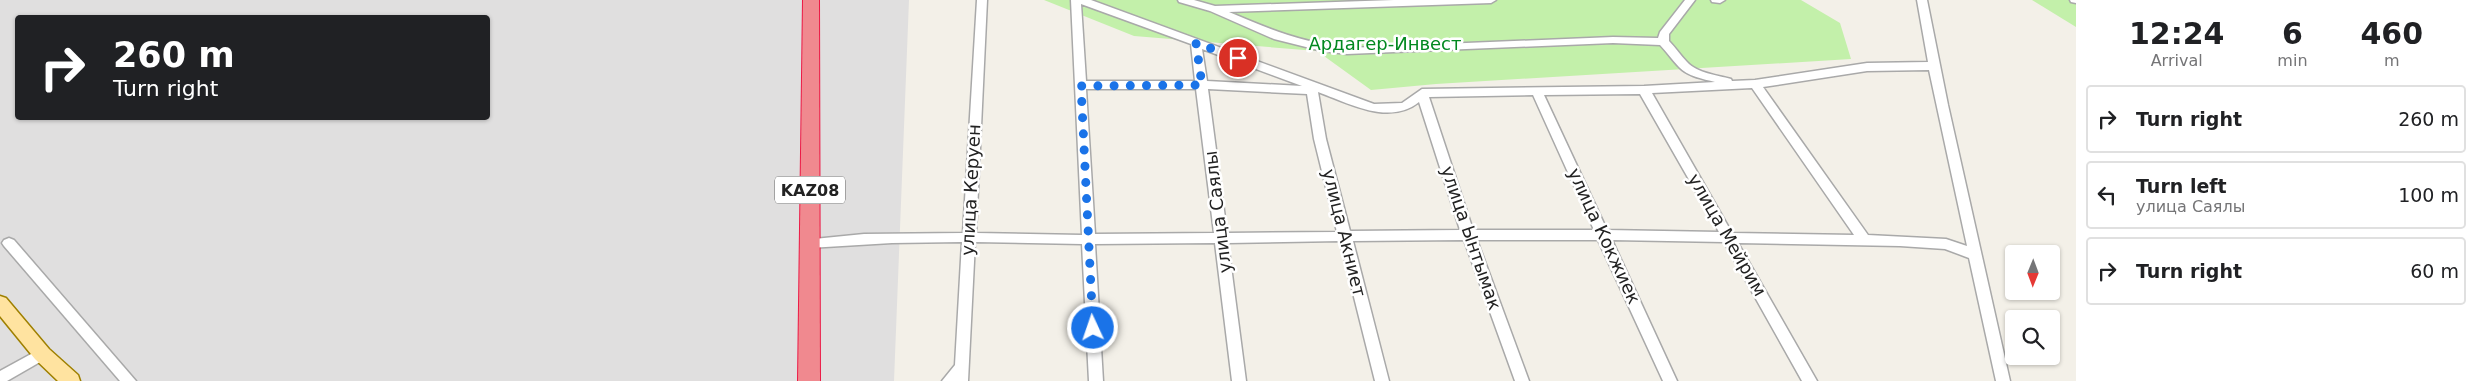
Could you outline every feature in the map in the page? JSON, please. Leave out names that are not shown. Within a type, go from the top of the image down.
[{"type":"highway","name":"KAZ08","points":[[809,381],[811,0]]},
{"type":"main road","points":[[0,304],[42,354],[71,381]]},
{"type":"street","name":"улица Керуен","points":[[961,374],[982,0]]},
{"type":"street","points":[[1076,0],[1096,381]]},
{"type":"street","points":[[1081,0],[1311,87],[1373,108],[1404,108],[1414,103],[1422,93],[1644,90],[1756,84],[1867,67],[1934,66]]},
{"type":"street","points":[[1183,0],[1214,10],[1278,37],[1322,48],[1347,51],[1613,40],[1663,42],[1676,54],[1683,64],[1696,72],[1735,84]]},
{"type":"street","points":[[1214,10],[1491,0]]},
{"type":"street","points":[[1663,42],[1664,34],[1690,0]]},
{"type":"street","points":[[1922,0],[1958,182],[2003,381]]},
{"type":"street","name":"улица Саялы","points":[[1196,43],[1239,381]]},
{"type":"street","points":[[1756,84],[1864,241]]},
{"type":"street","points":[[1081,86],[1202,85],[1311,87]]},
{"type":"street","name":"улица Акниет","points":[[1311,87],[1320,139],[1382,381]]},
{"type":"street","name":"улица Мейрим","points":[[1644,90],[1810,381]]},
{"type":"street","name":"улица Кокжиек","points":[[1538,92],[1670,381]]},
{"type":"street","name":"улица Ынтымак","points":[[1422,93],[1468,234],[1522,381]]},
{"type":"street","points":[[809,243],[886,237],[968,236],[1028,240],[1468,234],[1946,244],[1976,255]]},
{"type":"street","points":[[9,243],[63,304],[98,350],[128,381]]},
{"type":"street","points":[[0,378],[42,354]]},
{"type":"street","points":[[949,381],[961,374]]},
{"type":"shaded area","points":[[0,0],[909,0],[894,381],[0,381]]},
{"type":"green space","name":"Ардагер-Инвест","points":[[1044,0],[1801,0],[1840,23],[1851,59],[1436,84],[1371,90],[1317,51],[1134,36]]},
{"type":"green space","points":[[2032,0],[2076,0],[2076,27]]},
{"type":"route","points":[[1093,328],[1081,86],[1202,85],[1196,43],[1238,58]]}]
